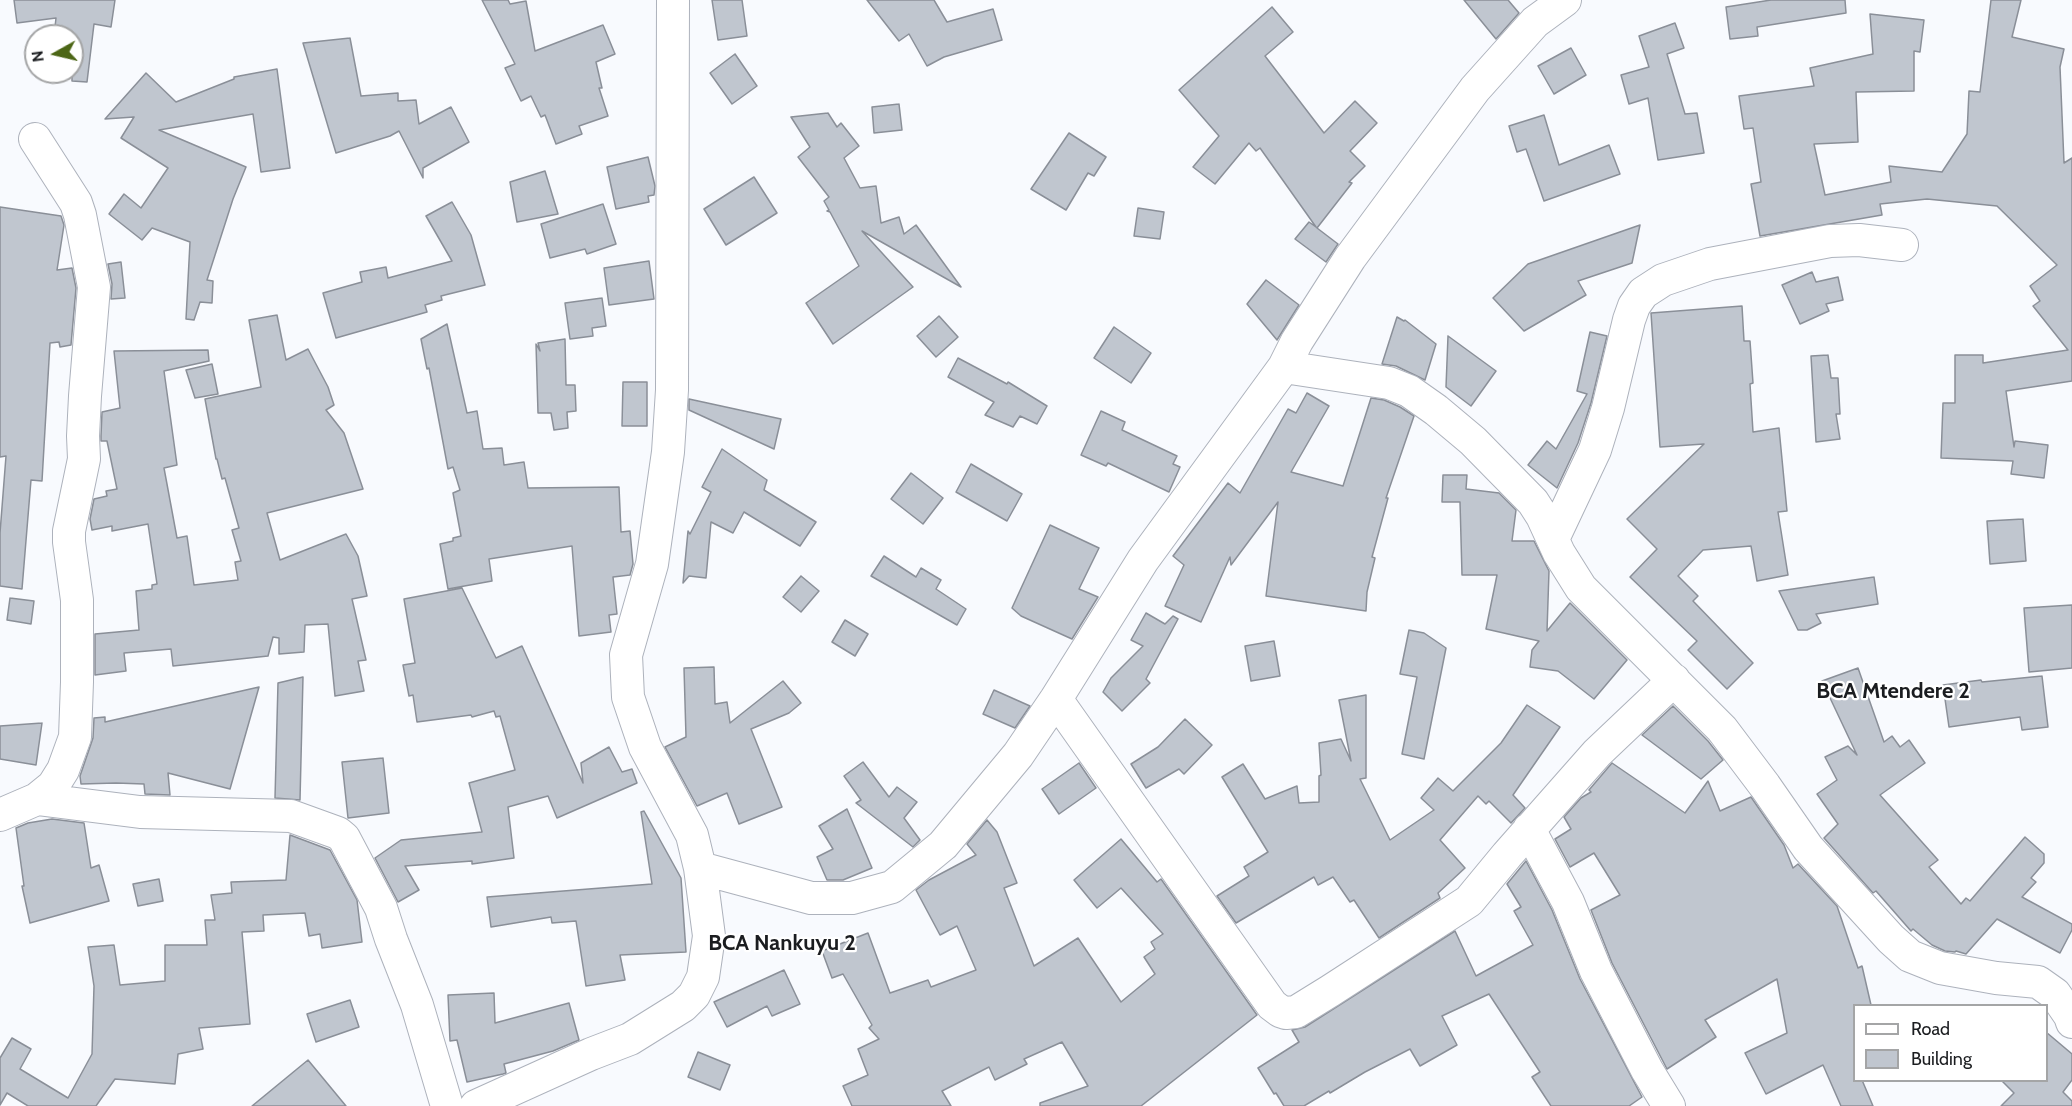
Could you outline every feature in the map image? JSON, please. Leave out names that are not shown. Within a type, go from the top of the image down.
[{"type":"street","points":[[476,1106],[591,1054],[630,1039],[682,1006],[694,995],[703,977],[709,936],[700,868],[692,835],[645,747],[628,697],[626,655],[652,564],[670,431],[673,0]]},
{"type":"street","points":[[700,868],[811,898],[852,898],[892,886],[942,846],[1018,755],[1143,560],[1220,458],[1284,367],[1297,341],[1350,258],[1475,89],[1535,22],[1565,0]]},
{"type":"street","points":[[0,815],[37,799],[52,786],[63,770],[75,737],[78,682],[77,600],[69,531],[84,459],[84,406],[94,287],[76,203],[35,139]]},
{"type":"street","points":[[1553,539],[1595,450],[1608,408],[1629,320],[1634,306],[1643,293],[1663,279],[1710,264],[1819,243],[1859,240],[1902,245]]},
{"type":"street","points":[[1284,367],[1389,383],[1409,391],[1437,410],[1533,502],[1559,553],[1581,588],[1722,729],[1808,848],[1883,930],[1910,956],[1940,968],[1996,978],[2038,982],[2055,994],[2072,1022]]},
{"type":"street","points":[[1056,699],[1272,1005],[1280,1011],[1296,1012],[1469,901],[1597,753],[1674,680]]},
{"type":"street","points":[[37,799],[140,812],[291,816],[338,833],[344,838],[381,908],[417,1005],[447,1106]]},
{"type":"street","points":[[1529,829],[1568,903],[1596,971],[1668,1106]]},
{"type":"building","points":[[14,0],[115,0],[111,27],[94,24],[87,82],[84,82],[84,24],[55,24],[56,18],[17,23]]},
{"type":"building","points":[[482,0],[508,0],[510,4],[526,1],[535,51],[603,25],[615,54],[596,62],[602,88],[599,88],[608,116],[579,126],[582,134],[556,144],[545,115],[541,117],[531,96],[521,101],[505,68],[515,64]]},
{"type":"building","points":[[712,0],[742,0],[747,36],[718,40]]},
{"type":"building","points":[[867,0],[934,0],[947,22],[993,9],[1002,40],[944,57],[927,66],[909,34],[899,41]]},
{"type":"building","points":[[1464,0],[1508,0],[1519,13],[1496,39]]},
{"type":"building","points":[[1771,0],[1845,0],[1846,13],[1757,27],[1758,36],[1730,39],[1726,7]]},
{"type":"building","points":[[1991,0],[2021,0],[2012,37],[2064,49],[2060,67],[2064,163],[2072,158],[2072,381],[2006,391],[2014,447],[2015,441],[2048,445],[2044,478],[2011,474],[2013,461],[1941,458],[1943,403],[1955,403],[1955,355],[1983,355],[1983,363],[2068,350],[2033,306],[2040,301],[2030,286],[2057,265],[1997,206],[1927,199],[1880,204],[1882,215],[1760,236],[1751,184],[1761,182],[1753,128],[1744,129],[1739,96],[1814,86],[1810,68],[1873,54],[1870,14],[1924,20],[1920,52],[1914,51],[1914,91],[1856,92],[1858,142],[1814,144],[1825,195],[1891,182],[1889,166],[1942,172],[1967,134],[1969,91],[1980,92]]},
{"type":"building","points":[[1272,7],[1293,32],[1265,56],[1324,133],[1355,101],[1377,123],[1350,151],[1365,166],[1349,182],[1352,183],[1317,228],[1338,244],[1326,262],[1295,239],[1309,222],[1316,227],[1260,148],[1256,151],[1249,143],[1215,184],[1193,167],[1219,136],[1179,90]]},
{"type":"building","points":[[1675,23],[1684,48],[1667,54],[1685,114],[1697,113],[1704,153],[1658,160],[1648,98],[1629,104],[1621,75],[1649,67],[1639,36]]},
{"type":"building","points":[[350,38],[361,96],[398,93],[398,101],[416,100],[419,124],[451,107],[469,142],[423,168],[423,178],[399,131],[336,153],[303,43]]},
{"type":"building","points":[[1571,48],[1586,75],[1554,94],[1538,66]]},
{"type":"building","points":[[735,54],[757,86],[732,104],[710,73]]},
{"type":"building","points":[[277,69],[290,168],[261,172],[253,114],[159,130],[246,167],[233,199],[207,280],[213,281],[212,303],[200,302],[194,320],[186,319],[190,242],[152,228],[142,240],[109,214],[124,194],[141,208],[168,168],[121,138],[134,117],[105,119],[146,73],[176,102],[234,79],[234,77]]},
{"type":"building","points":[[899,104],[902,130],[874,133],[872,107]]},
{"type":"building","points":[[828,113],[837,127],[841,123],[859,146],[844,158],[860,188],[876,186],[881,223],[899,217],[904,234],[916,225],[961,287],[862,231],[913,287],[833,344],[806,303],[859,266],[830,212],[827,211],[829,210],[824,201],[829,197],[798,157],[810,147],[791,117]]},
{"type":"building","points":[[1544,115],[1559,165],[1609,145],[1620,174],[1544,201],[1526,149],[1517,152],[1509,126]]},
{"type":"building","points":[[1069,133],[1106,157],[1094,176],[1088,173],[1066,210],[1031,189]]},
{"type":"building","points":[[648,157],[655,186],[654,195],[648,196],[649,202],[616,209],[607,167]]},
{"type":"building","points":[[545,171],[558,214],[517,222],[510,182]]},
{"type":"building","points":[[754,177],[777,213],[726,245],[704,209]]},
{"type":"building","points":[[452,202],[471,235],[485,285],[441,296],[442,300],[425,305],[427,312],[336,338],[323,293],[362,282],[360,272],[386,267],[388,278],[452,261],[426,216]]},
{"type":"building","points":[[603,204],[616,244],[587,254],[585,249],[550,258],[541,224]]},
{"type":"building","points":[[0,207],[61,216],[64,225],[57,270],[72,268],[76,288],[71,345],[60,347],[59,342],[50,343],[42,481],[31,480],[22,589],[0,586],[0,533],[6,456],[0,457]]},
{"type":"building","points":[[1138,208],[1164,212],[1160,239],[1134,236]]},
{"type":"building","points":[[1640,225],[1632,263],[1578,281],[1586,295],[1524,331],[1493,298],[1528,264]]},
{"type":"building","points":[[649,261],[654,299],[609,305],[604,268]]},
{"type":"building","points":[[121,262],[125,298],[111,299],[112,284],[108,264]]},
{"type":"building","points":[[1812,272],[1816,282],[1838,277],[1843,300],[1826,304],[1829,311],[1800,324],[1782,285]]},
{"type":"building","points":[[1266,280],[1299,305],[1277,340],[1247,304]]},
{"type":"building","points":[[602,298],[606,326],[592,328],[593,336],[570,339],[565,303]]},
{"type":"building","points":[[1742,306],[1744,341],[1750,341],[1753,432],[1779,428],[1787,511],[1778,512],[1788,575],[1757,581],[1751,546],[1703,550],[1678,576],[1698,596],[1693,601],[1753,663],[1727,689],[1688,650],[1697,641],[1630,577],[1657,549],[1627,519],[1704,444],[1660,447],[1651,313]]},
{"type":"building","points":[[277,315],[286,360],[308,349],[328,387],[334,405],[326,410],[344,433],[363,489],[267,513],[280,560],[346,534],[358,556],[367,596],[352,599],[366,660],[358,661],[364,691],[335,696],[328,624],[305,625],[304,652],[279,654],[279,638],[273,637],[268,656],[173,666],[171,649],[124,653],[126,671],[95,675],[95,634],[139,630],[136,591],[152,589],[152,585],[157,584],[148,524],[112,531],[112,526],[92,530],[90,519],[94,499],[107,496],[106,491],[117,489],[107,441],[101,441],[102,412],[120,408],[114,351],[208,350],[209,361],[164,371],[177,465],[164,468],[177,538],[187,536],[194,585],[238,580],[235,562],[241,561],[232,530],[239,528],[225,478],[222,479],[216,459],[205,399],[261,387],[249,320]]},
{"type":"building","points":[[939,316],[958,337],[936,357],[917,336]]},
{"type":"building","points":[[1397,317],[1405,320],[1436,344],[1425,380],[1396,366],[1382,364]]},
{"type":"building","points":[[447,324],[467,413],[477,411],[483,449],[502,448],[504,465],[524,462],[528,488],[619,487],[621,532],[630,531],[633,564],[630,575],[613,577],[617,614],[609,615],[611,632],[579,636],[572,546],[489,559],[492,581],[448,589],[440,544],[453,541],[453,538],[461,536],[453,493],[460,490],[453,467],[448,469],[429,368],[427,369],[421,339]]},
{"type":"building","points":[[1114,327],[1151,353],[1131,383],[1094,358]]},
{"type":"building","points":[[1590,332],[1607,336],[1591,403],[1578,443],[1557,488],[1528,465],[1547,441],[1556,449],[1587,394],[1577,391]]},
{"type":"building","points":[[1448,336],[1496,371],[1471,406],[1446,387]]},
{"type":"building","points":[[565,339],[566,385],[575,385],[576,411],[567,412],[568,428],[554,430],[551,413],[538,413],[536,344],[540,351],[538,343]]},
{"type":"building","points":[[1828,355],[1831,378],[1838,378],[1840,414],[1836,414],[1840,439],[1816,442],[1811,356]]},
{"type":"building","points":[[958,358],[1007,384],[1008,382],[1047,406],[1037,424],[1020,416],[1013,427],[985,415],[994,402],[948,377]]},
{"type":"building","points":[[212,364],[218,394],[195,398],[186,370]]},
{"type":"building","points":[[623,382],[647,382],[647,426],[622,426]]},
{"type":"building","points":[[1307,393],[1329,406],[1291,472],[1343,486],[1371,398],[1384,400],[1414,416],[1386,498],[1388,498],[1372,557],[1375,558],[1367,592],[1366,611],[1266,596],[1278,502],[1231,565],[1230,557],[1201,622],[1165,606],[1184,565],[1173,556],[1228,483],[1240,493],[1288,409],[1296,413]]},
{"type":"building","points":[[689,399],[781,419],[774,449],[689,410]]},
{"type":"building","points":[[1101,411],[1125,422],[1122,430],[1177,456],[1173,464],[1180,467],[1169,492],[1108,463],[1106,466],[1081,455]]},
{"type":"building","points":[[722,449],[767,480],[764,490],[816,522],[800,546],[744,512],[733,533],[711,522],[706,578],[689,576],[683,583],[688,531],[690,534],[711,492],[702,487]]},
{"type":"building","points":[[971,464],[1022,494],[1007,521],[956,492]]},
{"type":"building","points":[[911,473],[943,498],[923,524],[891,499]]},
{"type":"building","points":[[1443,475],[1467,475],[1466,489],[1499,493],[1516,510],[1512,541],[1534,541],[1549,571],[1547,631],[1570,603],[1627,660],[1594,699],[1558,671],[1530,667],[1532,650],[1539,641],[1486,629],[1497,575],[1462,575],[1460,502],[1442,502]]},
{"type":"building","points":[[2023,519],[2026,561],[1990,564],[1987,521]]},
{"type":"building","points":[[1050,525],[1099,548],[1079,589],[1098,597],[1072,639],[1021,616],[1012,608]]},
{"type":"building","points":[[884,556],[916,577],[921,568],[941,580],[936,589],[966,609],[957,625],[871,576]]},
{"type":"building","points":[[801,576],[819,591],[801,612],[783,597]]},
{"type":"building","points":[[1874,577],[1878,604],[1816,614],[1821,623],[1807,630],[1798,630],[1779,591]]},
{"type":"building","points":[[462,588],[496,658],[522,646],[583,783],[581,763],[609,747],[622,772],[632,769],[637,783],[557,818],[548,796],[508,807],[514,858],[472,864],[472,861],[405,866],[419,890],[398,902],[375,858],[401,840],[482,832],[469,783],[515,770],[500,716],[496,717],[494,711],[472,717],[471,715],[417,722],[413,695],[409,696],[403,665],[415,663],[404,599]]},
{"type":"building","points":[[10,598],[34,601],[31,624],[7,620]]},
{"type":"building","points":[[2072,605],[2072,668],[2029,672],[2024,608]]},
{"type":"building","points":[[1146,613],[1165,624],[1173,616],[1178,619],[1146,679],[1150,683],[1122,711],[1103,692],[1111,678],[1143,646],[1131,640]]},
{"type":"building","points":[[845,620],[868,634],[855,656],[832,642]]},
{"type":"building","points":[[1409,630],[1424,633],[1446,648],[1424,759],[1402,754],[1417,677],[1400,674]]},
{"type":"building","points":[[1274,641],[1280,676],[1251,681],[1245,646]]},
{"type":"building","points":[[714,667],[715,704],[727,702],[730,723],[783,681],[801,703],[789,713],[751,729],[782,807],[739,824],[727,793],[697,806],[665,747],[686,737],[684,668]]},
{"type":"building","points":[[1858,668],[1884,742],[1892,736],[1900,747],[1909,740],[1925,763],[1880,795],[1938,860],[1929,867],[1961,904],[1966,898],[1970,901],[2025,837],[2044,854],[2044,863],[2031,878],[2036,882],[2022,897],[2072,924],[2072,930],[2060,953],[1997,919],[1966,954],[1945,951],[1932,945],[1913,929],[1911,931],[1824,838],[1838,824],[1817,794],[1837,780],[1825,757],[1848,746],[1857,755],[1822,681]]},
{"type":"building","points":[[2042,676],[2048,727],[2022,730],[2020,717],[1949,727],[1943,685]]},
{"type":"building","points":[[303,677],[300,800],[275,798],[278,683]]},
{"type":"building","points":[[259,687],[230,789],[168,773],[170,795],[145,794],[144,784],[81,784],[80,776],[93,738],[94,718],[105,717],[105,722]]},
{"type":"building","points":[[994,690],[1030,706],[1015,728],[983,714]]},
{"type":"building","points":[[1366,695],[1366,778],[1360,779],[1390,840],[1434,810],[1421,798],[1438,778],[1453,791],[1501,743],[1527,705],[1560,727],[1513,795],[1525,808],[1511,823],[1489,801],[1486,804],[1478,796],[1440,840],[1465,868],[1438,893],[1440,898],[1379,938],[1354,900],[1350,902],[1333,877],[1318,885],[1314,877],[1236,923],[1217,896],[1249,876],[1244,867],[1268,852],[1222,777],[1243,764],[1265,799],[1297,786],[1299,803],[1319,802],[1319,776],[1321,775],[1319,743],[1341,739],[1351,761],[1339,700]]},
{"type":"building","points":[[1673,706],[1708,741],[1723,760],[1701,779],[1642,735]]},
{"type":"building","points":[[1185,719],[1212,745],[1184,774],[1179,769],[1146,788],[1131,764],[1158,747]]},
{"type":"building","points":[[42,723],[36,765],[0,759],[0,726]]},
{"type":"building","points":[[383,758],[389,813],[348,818],[342,762]]},
{"type":"building","points":[[863,762],[889,797],[897,787],[917,802],[904,818],[920,840],[913,847],[856,803],[861,800],[844,776]]},
{"type":"building","points":[[1079,763],[1096,788],[1059,814],[1042,789]]},
{"type":"building","points":[[1612,763],[1685,813],[1708,781],[1720,811],[1751,797],[1784,845],[1793,868],[1798,864],[1837,906],[1858,968],[1862,966],[1871,1004],[1853,1004],[1853,1082],[1863,1082],[1873,1106],[1841,1106],[1823,1065],[1766,1094],[1745,1053],[1787,1033],[1777,979],[1705,1020],[1716,1037],[1667,1069],[1612,963],[1591,910],[1620,895],[1594,853],[1570,867],[1555,839],[1571,829],[1564,817],[1581,798],[1591,792],[1589,790]]},
{"type":"building","points":[[847,809],[872,868],[843,880],[827,880],[817,857],[833,849],[819,826]]},
{"type":"building","points":[[644,811],[681,878],[686,952],[620,955],[625,980],[586,986],[576,921],[552,923],[551,917],[491,927],[487,897],[652,884],[641,812]]},
{"type":"building","points":[[52,819],[84,823],[91,868],[99,865],[109,901],[30,923],[22,886],[24,886],[16,828],[28,823]]},
{"type":"building","points":[[987,820],[997,832],[1017,883],[1004,888],[1034,966],[1078,938],[1121,1002],[1155,974],[1144,957],[1155,949],[1151,942],[1163,934],[1121,888],[1097,908],[1074,880],[1121,839],[1157,882],[1161,879],[1257,1015],[1141,1106],[1040,1106],[1040,1103],[1088,1086],[1062,1042],[1024,1059],[1027,1064],[995,1080],[989,1067],[942,1091],[951,1106],[852,1106],[843,1086],[868,1075],[858,1049],[879,1039],[869,1028],[872,1025],[843,974],[832,978],[822,951],[868,933],[890,993],[928,980],[931,987],[976,970],[957,926],[940,935],[916,890],[929,880],[976,855],[967,844]]},
{"type":"building","points":[[290,835],[330,850],[357,900],[362,942],[322,948],[320,934],[309,936],[305,913],[263,915],[264,931],[242,932],[250,1024],[199,1028],[203,1049],[178,1054],[175,1084],[115,1079],[96,1106],[28,1106],[7,1093],[0,1105],[0,1058],[12,1038],[31,1049],[20,1069],[68,1098],[92,1054],[94,986],[88,947],[114,945],[120,985],[165,981],[165,945],[207,945],[205,920],[215,920],[211,895],[232,893],[231,882],[286,880]]},
{"type":"building","points":[[1526,861],[1552,910],[1580,979],[1642,1097],[1629,1106],[1551,1106],[1532,1077],[1540,1072],[1489,994],[1442,1016],[1457,1045],[1420,1066],[1410,1049],[1304,1106],[1284,1106],[1258,1068],[1299,1042],[1292,1030],[1305,1027],[1455,931],[1476,976],[1533,945],[1514,911],[1521,907],[1507,884]]},
{"type":"building","points":[[159,879],[163,901],[138,906],[133,884]]},
{"type":"building","points":[[784,970],[800,1004],[772,1016],[767,1006],[727,1027],[714,1002]]},
{"type":"building","points":[[494,993],[495,1023],[569,1003],[579,1040],[553,1051],[504,1064],[506,1073],[467,1082],[457,1040],[450,1041],[448,995]]},
{"type":"building","points":[[350,1000],[359,1027],[316,1042],[307,1014]]},
{"type":"building","points":[[2048,1034],[2072,1054],[2072,1080],[2063,1092],[2072,1101],[2072,1106],[2001,1106],[2014,1093],[2003,1082],[2048,1082]]},
{"type":"building","points":[[698,1052],[730,1065],[720,1090],[688,1077]]},
{"type":"building","points":[[308,1060],[346,1106],[252,1106]]},
{"type":"district","name":"BCA Mtendere 2","points":[[1893,692]]},
{"type":"district","name":"BCA Nankuyu 2","points":[[782,944]]}]
